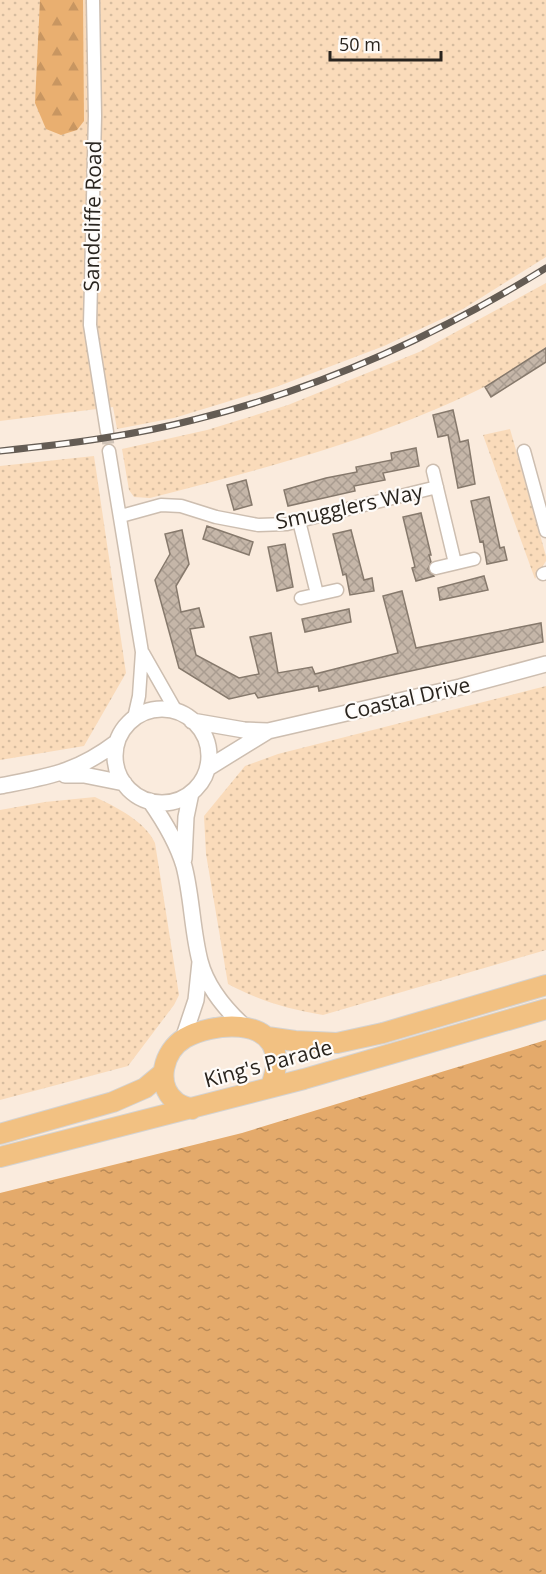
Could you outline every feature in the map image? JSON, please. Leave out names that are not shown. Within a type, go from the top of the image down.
[{"type":"main road","name":"King's Parade","points":[[267,1037],[337,1043],[383,1033],[546,985]]},
{"type":"main road","name":"King's Parade","points":[[0,1157],[271,1088],[546,1009]]},
{"type":"main road","points":[[192,1109],[176,1101],[163,1084],[163,1073],[168,1055],[183,1039],[219,1026],[246,1028],[267,1037],[276,1059],[271,1088]]},
{"type":"main road","points":[[0,1134],[113,1102],[145,1088],[163,1073]]},
{"type":"street","name":"Sandcliffe Road","points":[[93,0],[95,116],[90,325],[106,432]]},
{"type":"street","points":[[109,451],[142,652],[139,696],[134,718]]},
{"type":"street","points":[[524,451],[546,531]]},
{"type":"street","points":[[433,471],[455,563]]},
{"type":"street","name":"Smugglers Way","points":[[121,516],[161,505],[181,506],[216,517],[258,525],[287,524],[437,487]]},
{"type":"street","points":[[299,521],[317,594]]},
{"type":"street","points":[[436,567],[474,559]]},
{"type":"street","points":[[301,598],[337,590]]},
{"type":"street","points":[[142,652],[176,711],[201,730],[208,744],[208,768],[204,778],[191,793],[170,802],[150,801],[136,795],[124,783],[115,759],[117,742],[122,731],[134,718],[153,710],[176,711]]},
{"type":"street","name":"Coastal Drive","points":[[192,721],[244,730],[268,731],[460,687],[546,664]]},
{"type":"street","name":"Coastal Drive","points":[[208,768],[268,731]]},
{"type":"street","points":[[0,786],[59,774],[99,756],[117,742]]},
{"type":"street","points":[[59,774],[84,775],[124,783]]},
{"type":"street","points":[[191,793],[186,817],[184,865],[200,962],[210,985],[222,1004],[246,1028]]},
{"type":"street","points":[[150,801],[163,819],[184,865]]},
{"type":"street","points":[[183,1039],[196,1000],[200,962]]},
{"type":"shaded area","points":[[0,0],[546,0],[546,257],[463,309],[384,346],[276,387],[174,418],[117,429],[113,407],[0,421]]},
{"type":"shaded area","points":[[546,283],[546,347],[480,389],[400,423],[318,452],[150,498],[134,497],[129,490],[122,449],[207,430],[288,405],[419,352]]},
{"type":"shaded area","points":[[510,429],[546,556],[546,561],[535,579],[483,435]]},
{"type":"shaded area","points":[[94,456],[126,673],[84,746],[0,760],[0,466]]},
{"type":"shaded area","points":[[546,686],[546,950],[323,1015],[274,1004],[228,984],[206,854],[204,816],[245,766],[278,754]]},
{"type":"shaded area","points":[[95,797],[137,821],[155,843],[179,995],[128,1066],[0,1100],[0,810],[45,802]]},
{"type":"green space","points":[[40,0],[83,0],[84,121],[77,130],[61,135],[46,129],[35,103]]},
{"type":"water","points":[[546,1040],[546,1574],[0,1574],[0,1193],[242,1133]]},
{"type":"building","points":[[546,348],[546,362],[491,397],[485,387]]},
{"type":"building","points":[[453,410],[460,442],[468,440],[475,484],[458,488],[448,435],[438,437],[433,415]]},
{"type":"building","points":[[416,448],[419,466],[383,473],[385,480],[354,486],[355,491],[288,506],[284,490],[357,472],[356,467],[392,460],[391,453]]},
{"type":"building","points":[[246,480],[252,505],[234,510],[227,485]]},
{"type":"building","points":[[489,497],[500,548],[504,547],[507,560],[487,564],[471,501]]},
{"type":"building","points":[[421,513],[431,555],[429,555],[431,562],[428,569],[434,576],[416,581],[412,568],[415,567],[403,517]]},
{"type":"building","points":[[207,526],[253,542],[249,555],[203,539]]},
{"type":"building","points":[[182,530],[189,564],[176,586],[181,612],[199,608],[204,627],[190,629],[196,655],[239,678],[259,674],[250,637],[271,633],[278,673],[312,667],[315,674],[398,653],[383,596],[402,591],[416,648],[541,623],[543,642],[319,691],[318,686],[258,698],[255,693],[229,699],[179,668],[155,580],[170,554],[165,534]]},
{"type":"building","points":[[351,530],[364,580],[372,578],[374,591],[350,595],[333,534]]},
{"type":"building","points":[[285,544],[293,587],[277,591],[268,547]]},
{"type":"building","points":[[484,576],[488,590],[440,600],[438,588]]},
{"type":"building","points":[[349,609],[351,622],[305,632],[302,619]]},
{"type":"tunnel","points":[[107,432],[109,451]]},
{"type":"railway","points":[[0,451],[124,435],[197,419],[289,392],[378,357],[421,337],[463,316],[546,268]]}]
